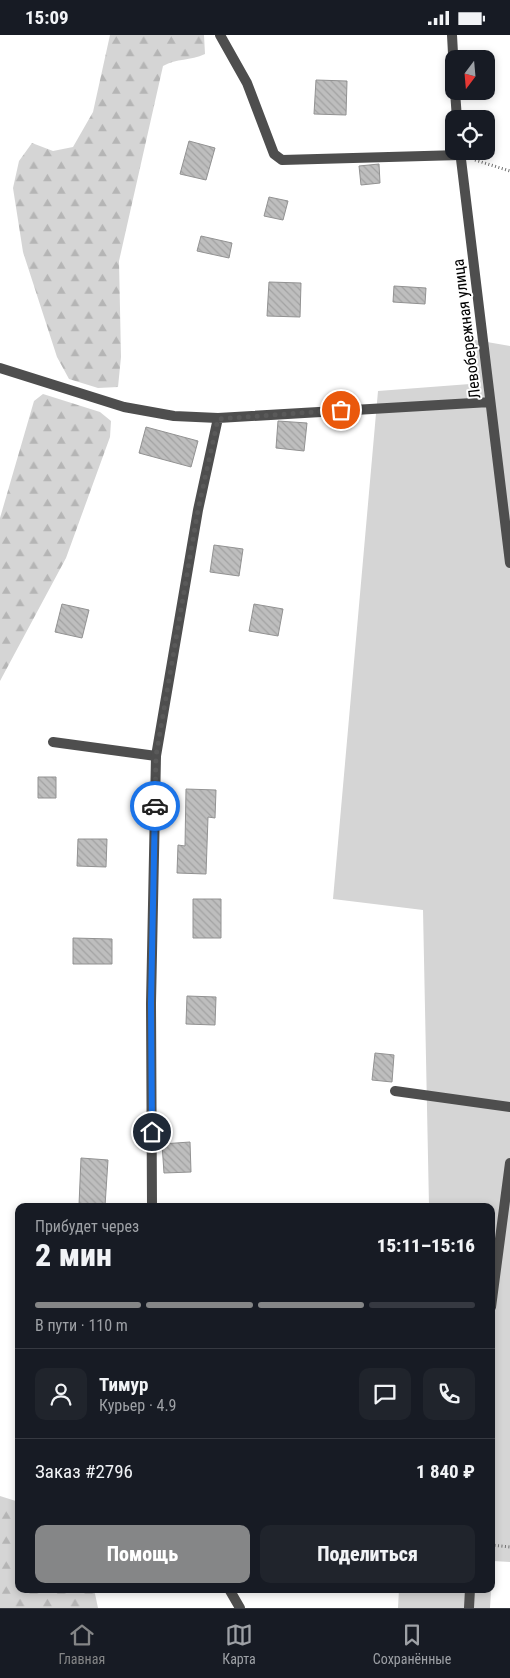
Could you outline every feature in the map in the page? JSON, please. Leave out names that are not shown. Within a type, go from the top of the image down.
[{"type":"street","points":[[220,35],[247,83],[274,154],[282,160],[445,154]]},
{"type":"street","points":[[452,35],[453,50]]},
{"type":"street","name":"Левобережная улица","points":[[461,160],[510,563]]},
{"type":"street","points":[[0,368],[124,407],[174,416],[218,419],[490,402]]},
{"type":"street","points":[[152,1203],[151,1003],[156,756],[198,510],[218,419]]},
{"type":"street","points":[[53,742],[156,756]]},
{"type":"street","points":[[395,1091],[510,1107]]},
{"type":"street","points":[[495,1277],[510,1163]]},
{"type":"street","points":[[231,1593],[240,1608]]},
{"type":"street","points":[[469,1608],[470,1593]]},
{"type":"path","points":[[479,160],[510,171]]},
{"type":"path","points":[[495,1545],[510,1547]]},
{"type":"green space","points":[[110,35],[204,35],[205,54],[163,66],[119,261],[121,357],[118,387],[98,388],[69,379],[57,357],[23,252],[13,188],[19,161],[32,143],[53,151],[73,147],[93,112]]},
{"type":"green space","points":[[464,338],[510,346],[510,1562],[495,1561],[495,1203],[429,1203],[423,910],[333,899],[378,391],[470,384]]},
{"type":"green space","points":[[43,394],[100,412],[111,421],[110,437],[66,558],[0,681],[0,518],[34,401]]},
{"type":"green space","points":[[0,1496],[15,1501],[15,1593],[95,1593],[98,1608],[0,1608]]},
{"type":"green space","points":[[399,1593],[491,1593],[490,1608],[398,1608]]},
{"type":"building","points":[[316,80],[347,81],[346,115],[314,114]]},
{"type":"building","points":[[189,141],[215,148],[206,180],[180,174]]},
{"type":"building","points":[[379,164],[380,183],[361,185],[359,166]]},
{"type":"building","points":[[269,197],[288,201],[283,220],[264,216]]},
{"type":"building","points":[[201,236],[232,243],[229,258],[197,251]]},
{"type":"building","points":[[269,282],[301,283],[300,317],[267,316]]},
{"type":"building","points":[[394,286],[426,288],[425,304],[393,302]]},
{"type":"building","points":[[278,421],[307,423],[304,451],[276,448]]},
{"type":"building","points":[[146,427],[198,441],[191,467],[139,453]]},
{"type":"building","points":[[214,545],[243,549],[239,576],[210,572]]},
{"type":"building","points":[[62,604],[89,610],[82,638],[55,632]]},
{"type":"building","points":[[254,604],[283,609],[278,636],[249,631]]},
{"type":"building","points":[[38,777],[56,777],[56,798],[38,798]]},
{"type":"building","points":[[186,789],[216,790],[215,818],[208,817],[206,874],[177,873],[178,845],[185,846]]},
{"type":"building","points":[[78,839],[107,839],[106,867],[77,866]]},
{"type":"building","points":[[193,899],[221,899],[221,938],[193,938]]},
{"type":"building","points":[[73,938],[112,939],[112,964],[73,964]]},
{"type":"building","points":[[187,996],[216,997],[215,1025],[186,1024]]},
{"type":"building","points":[[375,1053],[394,1055],[392,1082],[372,1080]]},
{"type":"building","points":[[190,1142],[191,1172],[164,1173],[162,1144]]},
{"type":"building","points":[[81,1158],[108,1160],[105,1203],[79,1203]]},
{"type":"way so far","points":[[155,806],[156,756],[176,649],[198,510],[218,419],[341,410]]},
{"type":"route","points":[[152,1132],[151,1003],[155,806]]}]
